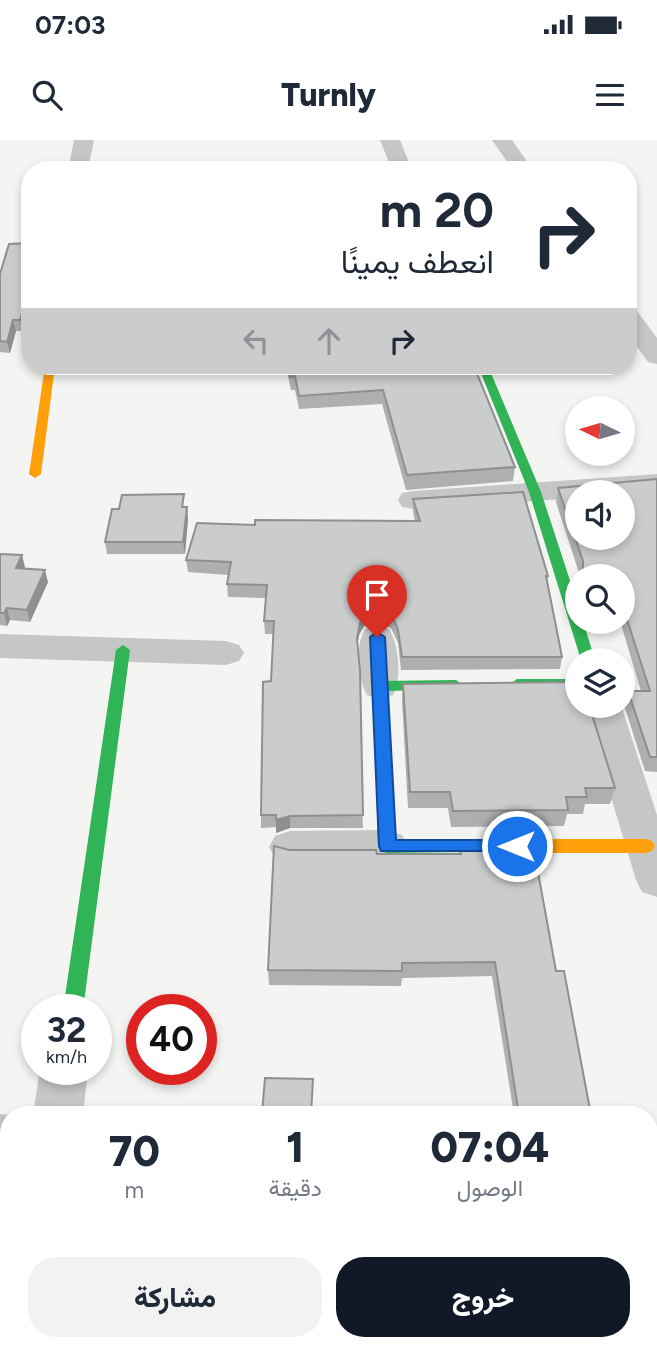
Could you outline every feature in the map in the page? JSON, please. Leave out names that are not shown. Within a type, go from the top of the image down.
[{"type":"street","points":[[80,161],[84,140]]},
{"type":"street","points":[[390,140],[398,161]]},
{"type":"street","points":[[502,140],[517,161]]},
{"type":"street","points":[[637,328],[657,356]]},
{"type":"street","points":[[35,474],[49,375]]},
{"type":"street","points":[[487,375],[535,492],[584,648]]},
{"type":"street","points":[[413,500],[657,483]]},
{"type":"street","points":[[377,637],[387,846]]},
{"type":"street","points":[[0,646],[226,653]]},
{"type":"street","points":[[75,994],[123,650]]},
{"type":"street","points":[[498,684],[565,684]]},
{"type":"street","points":[[380,686],[472,685]]},
{"type":"street","points":[[290,847],[387,846],[652,863],[606,718]]},
{"type":"street","points":[[59,1106],[62,1085]]},
{"type":"building","points":[[21,243],[21,317],[20,320],[13,320],[7,342],[0,341],[0,274],[9,244]]},
{"type":"building","points":[[290,375],[478,375],[515,467],[407,475],[383,390],[299,396],[295,376]]},
{"type":"building","points":[[657,479],[657,757],[650,757],[635,712],[635,691],[650,691],[632,634],[635,634],[635,564],[583,564],[579,550],[635,550],[635,481]]},
{"type":"building","points":[[565,487],[565,508],[558,488]]},
{"type":"building","points":[[523,492],[548,576],[562,657],[402,657],[398,630],[392,615],[378,611],[365,614],[360,622],[357,639],[363,815],[290,816],[276,820],[276,815],[261,815],[263,682],[271,681],[274,621],[264,621],[267,585],[227,584],[231,562],[186,560],[197,523],[255,525],[255,520],[420,521],[413,499]]},
{"type":"building","points":[[184,494],[182,507],[187,507],[183,542],[105,542],[112,509],[119,509],[122,495]]},
{"type":"building","points":[[0,554],[22,555],[16,568],[45,570],[27,610],[7,608],[4,613],[0,613]]},
{"type":"building","points":[[565,682],[565,718],[593,718],[615,788],[585,788],[587,797],[566,797],[568,810],[453,811],[450,792],[410,792],[403,684]]},
{"type":"building","points":[[274,846],[289,850],[376,850],[377,854],[461,854],[460,850],[534,850],[556,971],[564,971],[589,1106],[518,1106],[495,962],[402,963],[402,971],[268,970]]},
{"type":"building","points":[[265,1078],[313,1079],[312,1106],[263,1106]]},
{"type":"traffic: fast","points":[[487,375],[535,492],[584,648]]},
{"type":"traffic: fast","points":[[75,994],[123,650]]},
{"type":"traffic: fast","points":[[517,684],[565,684]]},
{"type":"traffic: fast","points":[[456,685],[380,686],[387,846],[534,846]]},
{"type":"traffic: slow","points":[[35,474],[49,375]]},
{"type":"traffic: slow","points":[[534,846],[646,846]]},
{"type":"route","points":[[377,637],[387,846],[517,846]]}]
